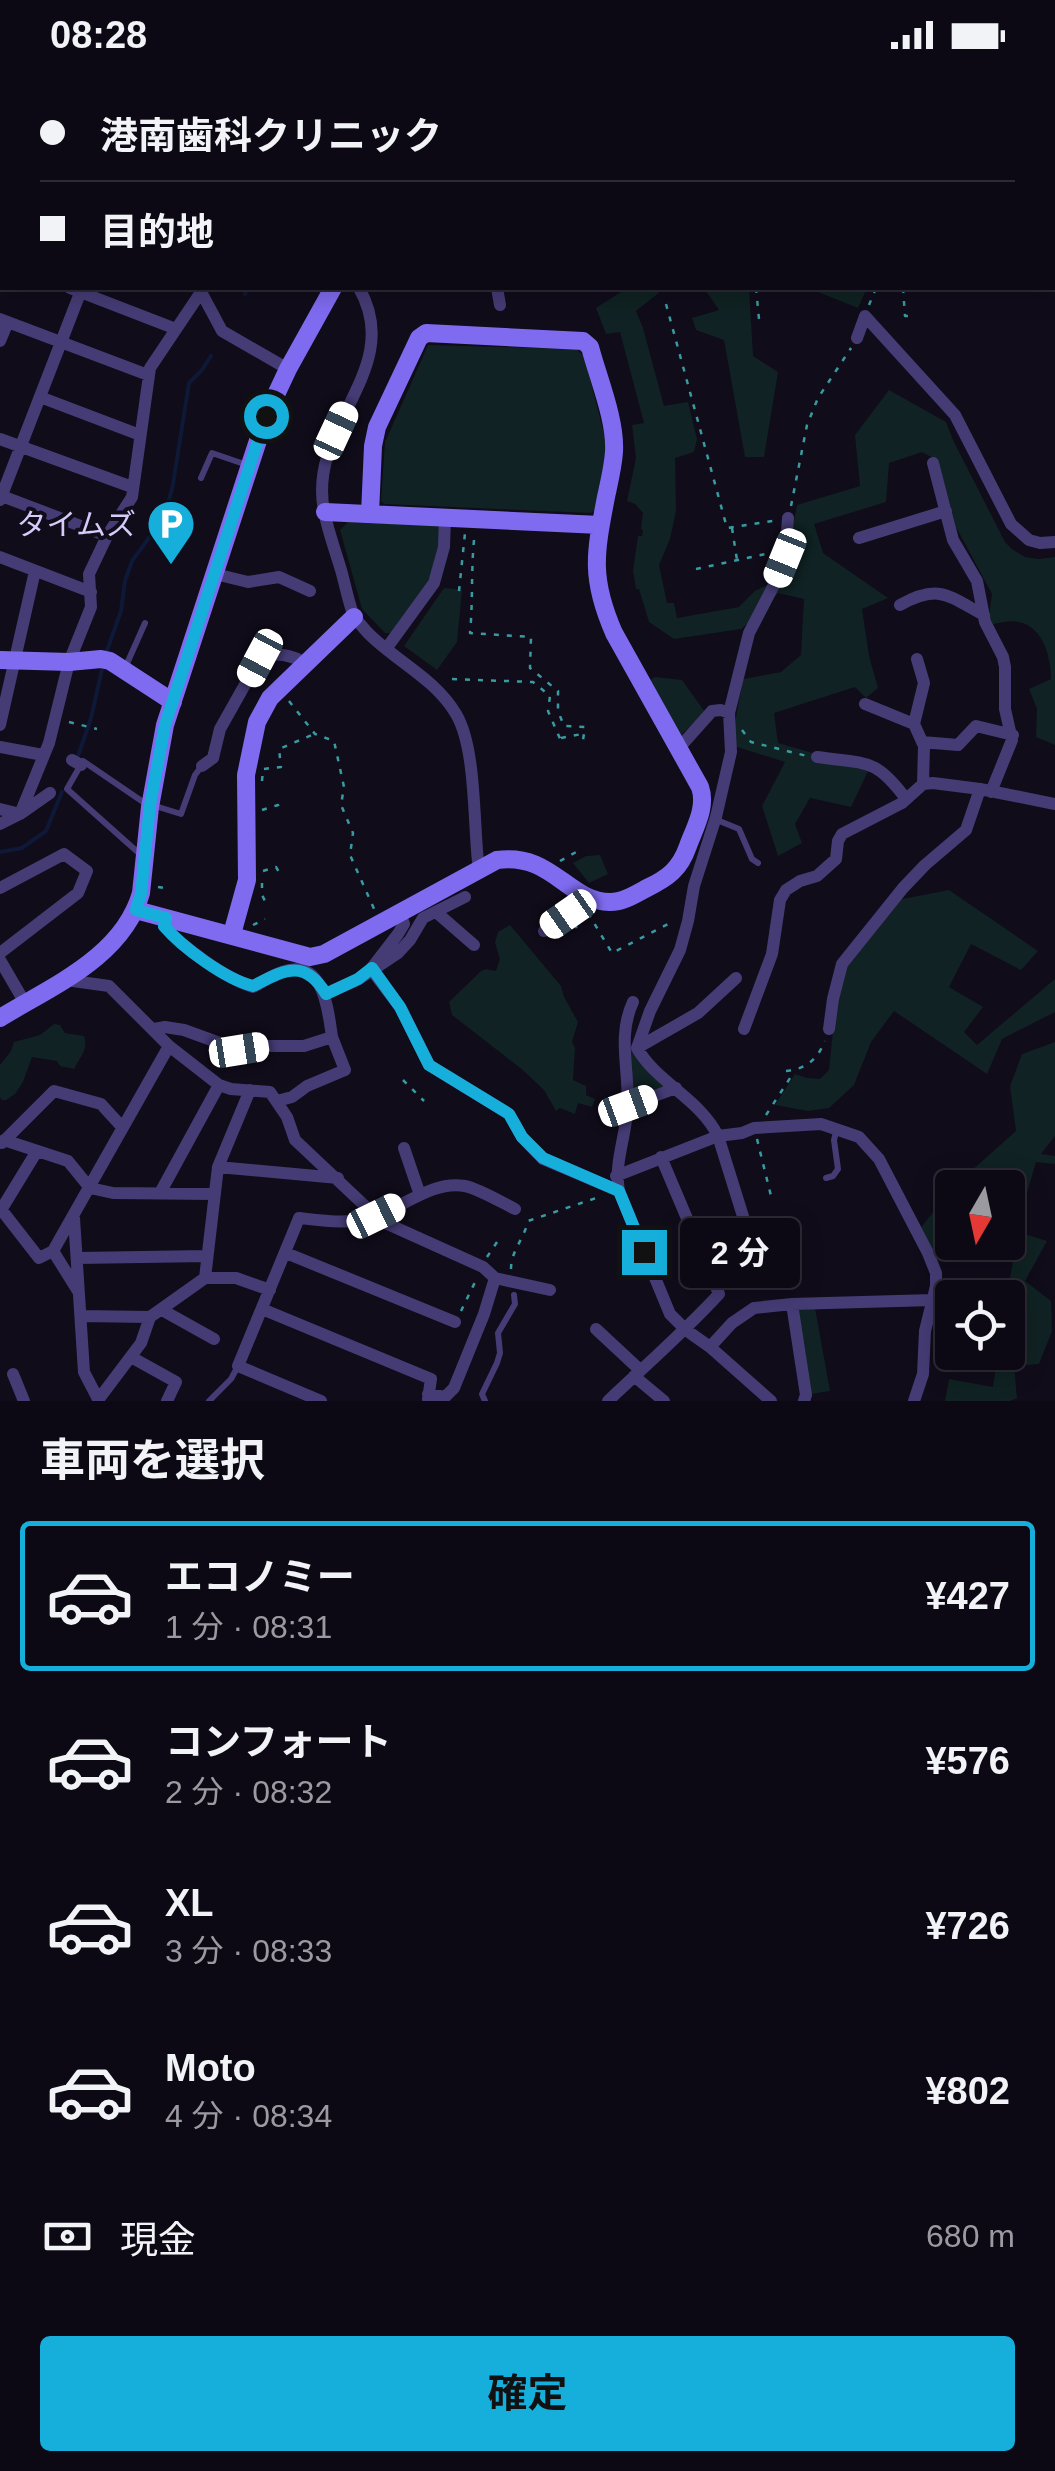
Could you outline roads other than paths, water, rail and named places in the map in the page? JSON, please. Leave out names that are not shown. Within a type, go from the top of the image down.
[{"type":"street","points":[[77,290],[61,342],[1,498],[107,536]]},
{"type":"street","points":[[79,290],[176,329]]},
{"type":"street","points":[[20,814],[50,751],[69,662],[91,606],[89,574],[132,497],[148,375],[200,290],[222,331],[288,370]]},
{"type":"street","points":[[210,308],[215,290]]},
{"type":"street","points":[[0,1018],[69,977],[110,946],[136,910],[162,738],[173,702],[266,416],[332,290]]},
{"type":"street","points":[[360,290],[372,323],[372,348],[328,450],[322,481],[324,512],[354,617],[386,649],[431,683],[458,716],[468,744],[479,871]]},
{"type":"street","points":[[497,290],[500,305]]},
{"type":"street","points":[[856,338],[865,316],[955,415],[1011,524],[1029,540],[1040,544],[1055,542]]},
{"type":"street","points":[[0,341],[4,320],[148,375]]},
{"type":"street","points":[[370,514],[372,446],[418,338],[426,334],[583,341],[590,347],[614,434],[596,556],[602,607],[704,798],[680,865],[670,877],[622,900],[586,902],[544,931]]},
{"type":"street","points":[[40,396],[140,436]]},
{"type":"street","points":[[0,439],[132,487]]},
{"type":"street","points":[[829,1028],[842,964],[925,864],[966,830],[1012,736],[1005,709],[1003,656],[984,615],[976,581],[953,540],[933,463]]},
{"type":"street","points":[[859,538],[946,511]]},
{"type":"street","points":[[324,512],[600,525]]},
{"type":"street","points":[[386,649],[434,583],[444,547],[445,518]]},
{"type":"street","points":[[637,1048],[680,950],[731,752],[729,713],[749,633],[785,558],[788,518]]},
{"type":"street","points":[[0,558],[90,592]]},
{"type":"street","points":[[0,725],[6,661],[35,571]]},
{"type":"street","points":[[215,574],[248,582],[279,577],[310,591]]},
{"type":"street","points":[[900,605],[942,592],[984,615]]},
{"type":"street","points":[[239,932],[247,880],[244,802],[257,722],[270,698],[354,617]]},
{"type":"street","points":[[202,766],[213,758],[220,730],[260,658],[268,654],[296,657],[306,664]]},
{"type":"street","points":[[917,659],[924,683],[914,724],[922,742],[922,784]]},
{"type":"street","points":[[6,661],[112,664],[173,702]]},
{"type":"street","points":[[865,704],[914,724]]},
{"type":"street","points":[[679,748],[712,712],[729,713]]},
{"type":"street","points":[[922,742],[958,745],[976,726],[1012,736]]},
{"type":"street","points":[[0,747],[50,751]]},
{"type":"street","points":[[818,757],[878,768],[906,799]]},
{"type":"street","points":[[744,1029],[772,954],[780,900],[786,890],[817,876],[836,860],[842,834],[906,799],[922,784],[933,782],[1055,804]]},
{"type":"street","points":[[0,824],[58,791]]},
{"type":"street","points":[[0,809],[20,814]]},
{"type":"street","points":[[0,888],[64,854],[87,872],[78,893],[0,956],[25,1003]]},
{"type":"street","points":[[136,910],[239,932],[310,958],[497,860],[514,857],[532,861],[586,902]]},
{"type":"street","points":[[326,994],[398,953],[423,918],[465,897]]},
{"type":"street","points":[[436,912],[474,945]]},
{"type":"street","points":[[372,968],[404,924],[400,914]]},
{"type":"street","points":[[166,918],[164,926],[175,939],[239,982],[253,986],[296,969],[308,974],[326,994],[332,1037],[344,1070],[276,1101]]},
{"type":"street","points":[[372,968],[400,1007],[429,1065],[509,1114],[522,1137],[543,1158],[614,1192]]},
{"type":"street","points":[[69,977],[74,982],[109,986],[169,1046],[219,1085],[270,1092],[287,1117],[295,1140],[381,1222],[483,1266],[495,1278],[550,1290]]},
{"type":"street","points":[[637,1048],[698,1013],[736,978]]},
{"type":"street","points":[[633,1002],[626,1018],[628,1106],[614,1192],[670,1314],[772,1401]]},
{"type":"street","points":[[154,1029],[184,1030],[239,1050],[304,1046],[332,1037]]},
{"type":"street","points":[[37,1152],[0,1209],[39,1258],[53,1250],[169,1046]]},
{"type":"street","points":[[637,1048],[646,1063],[712,1122],[746,1226],[697,1242]]},
{"type":"street","points":[[160,1193],[219,1085]]},
{"type":"street","points":[[628,1106],[676,1088]]},
{"type":"street","points":[[205,1278],[218,1167],[250,1090]]},
{"type":"street","points":[[2,1143],[54,1091],[102,1104],[122,1127]]},
{"type":"street","points":[[616,1176],[718,1136],[759,1127],[821,1124],[858,1137],[880,1159],[936,1273],[934,1300],[925,1331],[923,1374],[914,1401]]},
{"type":"street","points":[[2,1143],[68,1162],[90,1188],[113,1193],[214,1194]]},
{"type":"street","points":[[404,1148],[420,1195]]},
{"type":"street","points":[[608,1401],[686,1330],[719,1294],[661,1157]]},
{"type":"street","points":[[218,1167],[338,1178]]},
{"type":"street","points":[[320,1401],[238,1366],[299,1218],[340,1222],[376,1216],[440,1188],[464,1186],[515,1209]]},
{"type":"street","points":[[74,1215],[84,1372],[98,1400],[141,1343],[156,1313],[205,1278],[236,1278],[270,1290]]},
{"type":"street","points":[[53,1250],[79,1292]]},
{"type":"street","points":[[286,1252],[455,1322]]},
{"type":"street","points":[[77,1258],[207,1256]]},
{"type":"street","points":[[262,1310],[431,1380],[428,1398],[445,1398],[454,1388],[495,1278]]},
{"type":"street","points":[[710,1347],[732,1323],[754,1308],[934,1300]]},
{"type":"street","points":[[792,1304],[804,1401]]},
{"type":"street","points":[[81,1316],[156,1313],[214,1339]]},
{"type":"street","points":[[596,1329],[664,1401]]},
{"type":"street","points":[[131,1357],[176,1382],[167,1401]]},
{"type":"street","points":[[14,1374],[24,1401]]},
{"type":"lane","points":[[202,478],[212,453],[249,465]]},
{"type":"lane","points":[[112,664],[145,624]]},
{"type":"lane","points":[[144,858],[58,791],[76,762],[83,760],[150,806],[181,814],[202,766]]},
{"type":"lane","points":[[715,820],[739,829],[752,859],[758,863]]},
{"type":"lane","points":[[826,1178],[838,1170],[834,1140],[837,1129]]},
{"type":"lane","points":[[485,1401],[482,1394],[500,1353],[498,1333],[514,1304],[514,1295]]},
{"type":"lane","points":[[210,1401],[238,1366]]},
{"type":"waterway","points":[[245,294],[246,290]]},
{"type":"waterway","points":[[105,656],[121,611],[132,561],[165,516],[189,383],[211,356]]},
{"type":"waterway","points":[[78,756],[103,665]]},
{"type":"waterway","points":[[0,852],[22,848],[46,831],[62,792]]},
{"type":"place","name":"タイムズ","points":[[171,566]]}]
